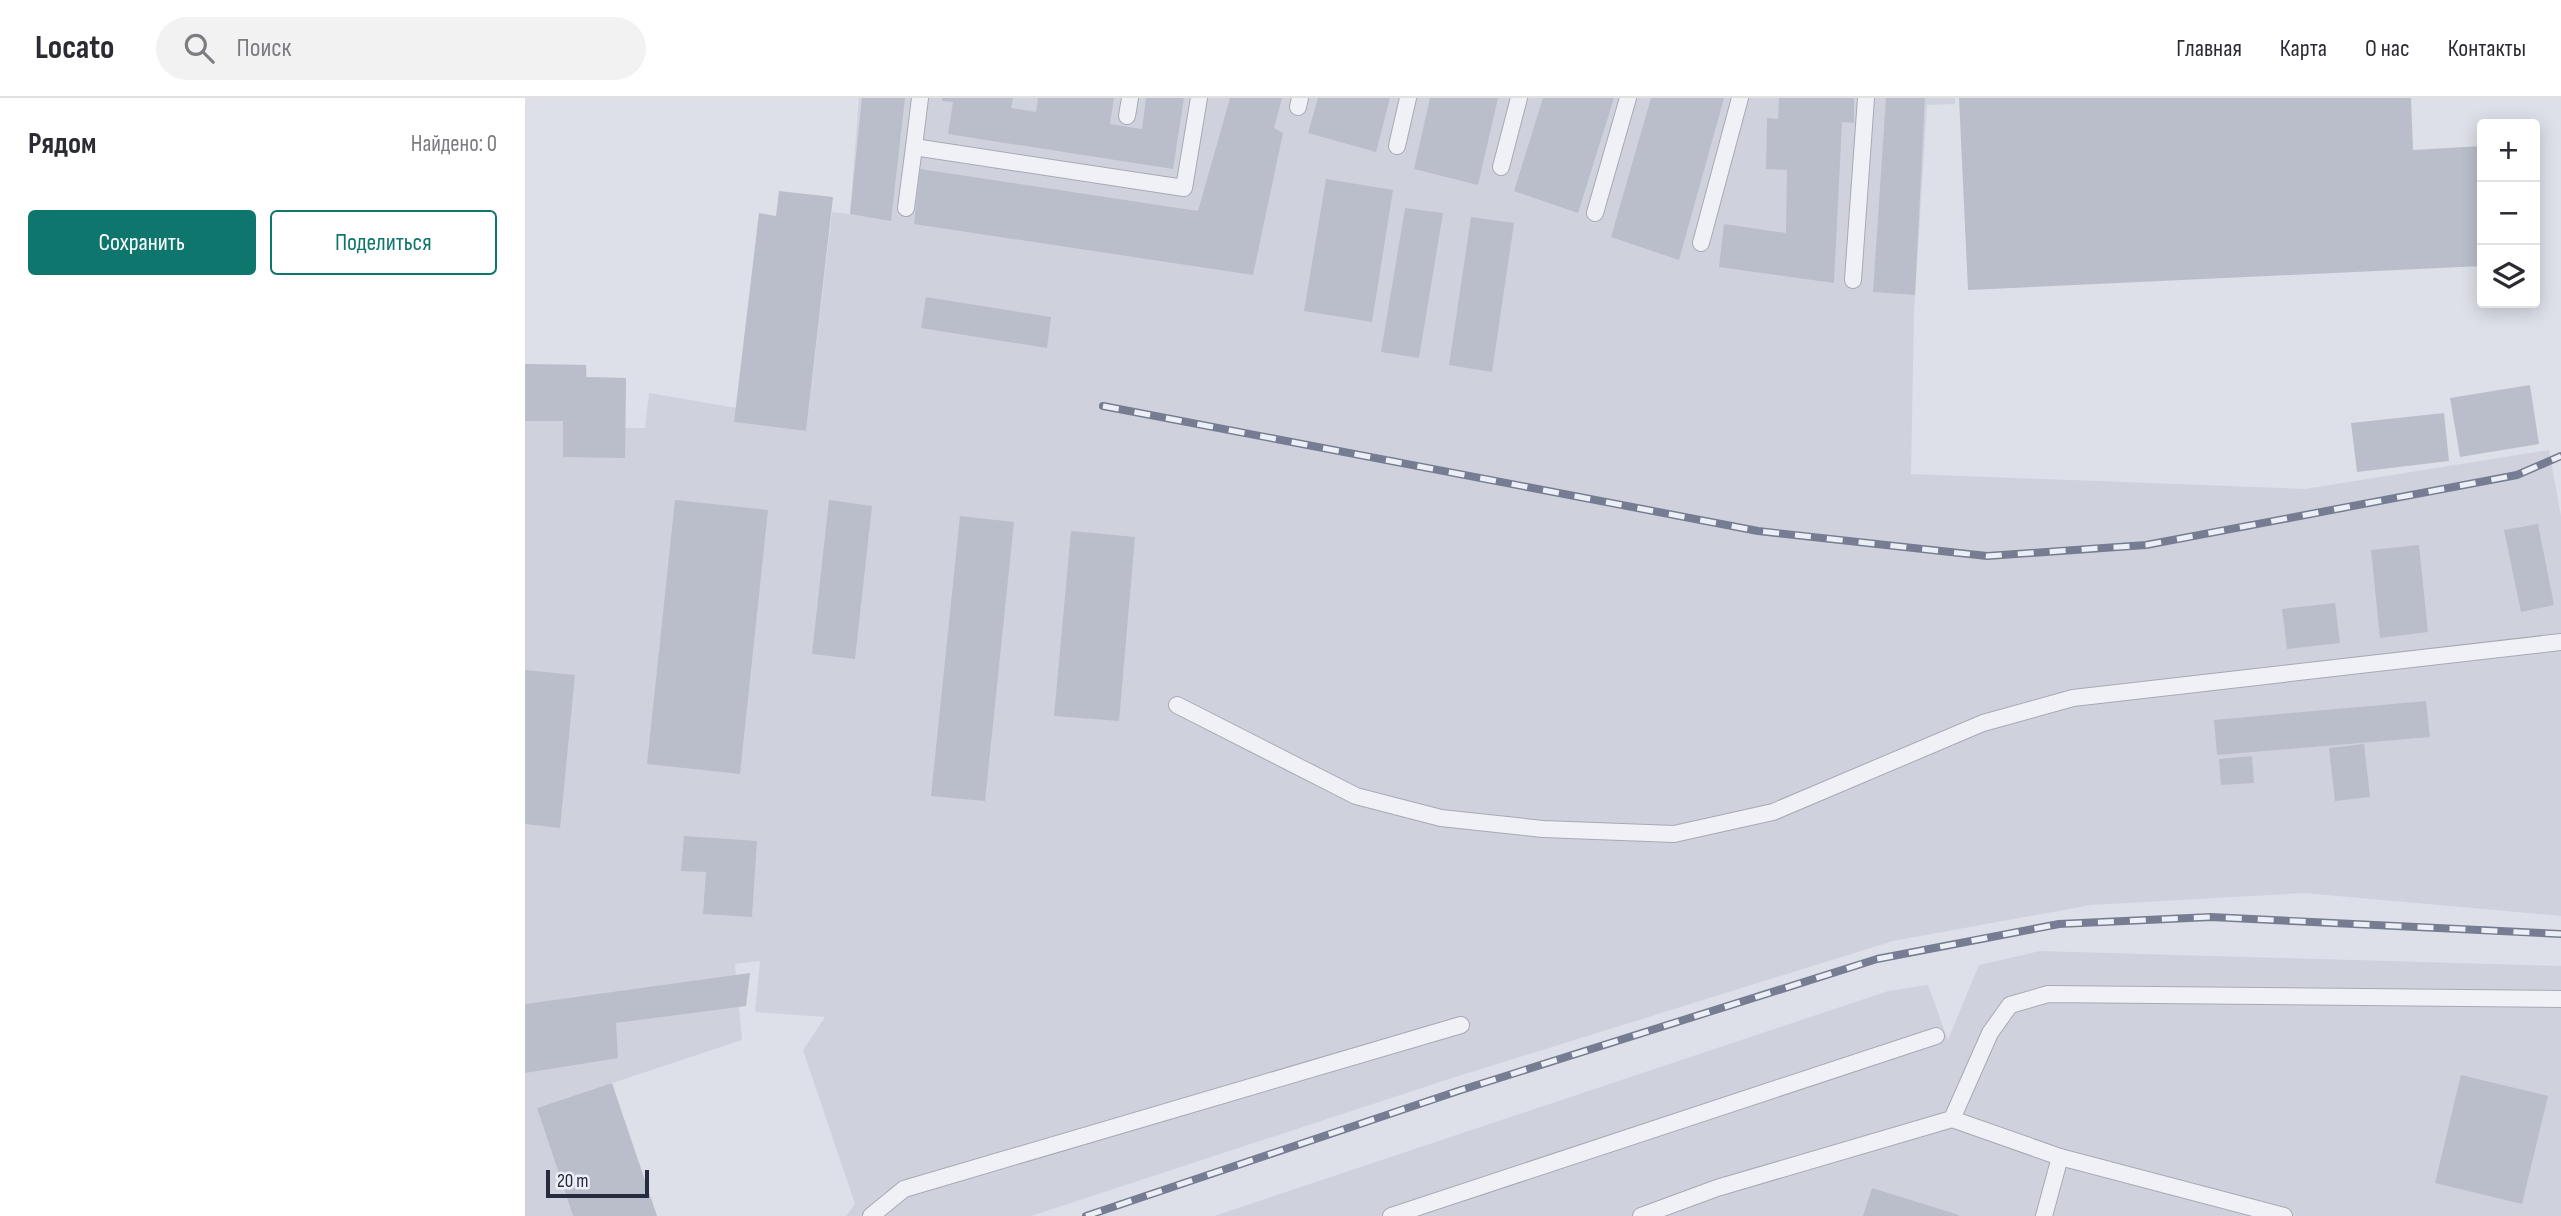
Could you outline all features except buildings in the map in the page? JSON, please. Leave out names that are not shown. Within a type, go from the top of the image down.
[{"type":"lane","points":[[906,208],[920,98]]},
{"type":"lane","points":[[1127,116],[1130,98]]},
{"type":"lane","points":[[913,147],[1184,188],[1199,98]]},
{"type":"lane","points":[[1397,146],[1408,98]]},
{"type":"lane","points":[[1501,167],[1519,98]]},
{"type":"lane","points":[[1595,213],[1628,98]]},
{"type":"lane","points":[[1701,243],[1740,98]]},
{"type":"lane","points":[[1853,281],[1866,98]]},
{"type":"lane","points":[[1177,705],[1356,796],[1441,818],[1543,829],[1674,834],[1773,812],[1983,723],[2073,698],[2561,642]]},
{"type":"lane","points":[[1952,1119],[1990,1033],[2010,1005],[2048,994],[2561,999]]},
{"type":"lane","points":[[871,1216],[904,1189],[1461,1025]]},
{"type":"lane","points":[[1391,1216],[1936,1036]]},
{"type":"lane","points":[[1641,1216],[1717,1188],[1952,1119],[2060,1157],[2284,1216]]},
{"type":"lane","points":[[2044,1216],[2060,1157]]},
{"type":"shaded area","points":[[859,98],[1955,98],[1955,104],[1927,105],[1914,312],[1911,474],[2305,489],[2549,450],[2561,516],[2561,916],[2304,893],[2091,905],[1893,941],[1449,1079],[1031,1216],[846,1216],[855,1204],[803,1050],[825,1017],[755,1012],[760,961],[735,964],[742,1040],[537,1108],[573,1216],[525,1216],[525,364],[586,365],[587,377],[626,378],[625,428],[645,428],[649,393],[736,408],[735,422],[806,431],[832,212],[850,214]]},
{"type":"shaded area","points":[[2040,951],[2561,966],[2561,1216],[1214,1216],[1888,991],[1928,985],[1948,1040],[1979,965]]},
{"type":"railway","points":[[1103,406],[1758,531],[1987,556],[2146,545],[2517,475],[2561,456]]},
{"type":"railway","points":[[1086,1216],[1458,1091],[1877,959],[2059,924],[2211,917],[2561,934]]}]
